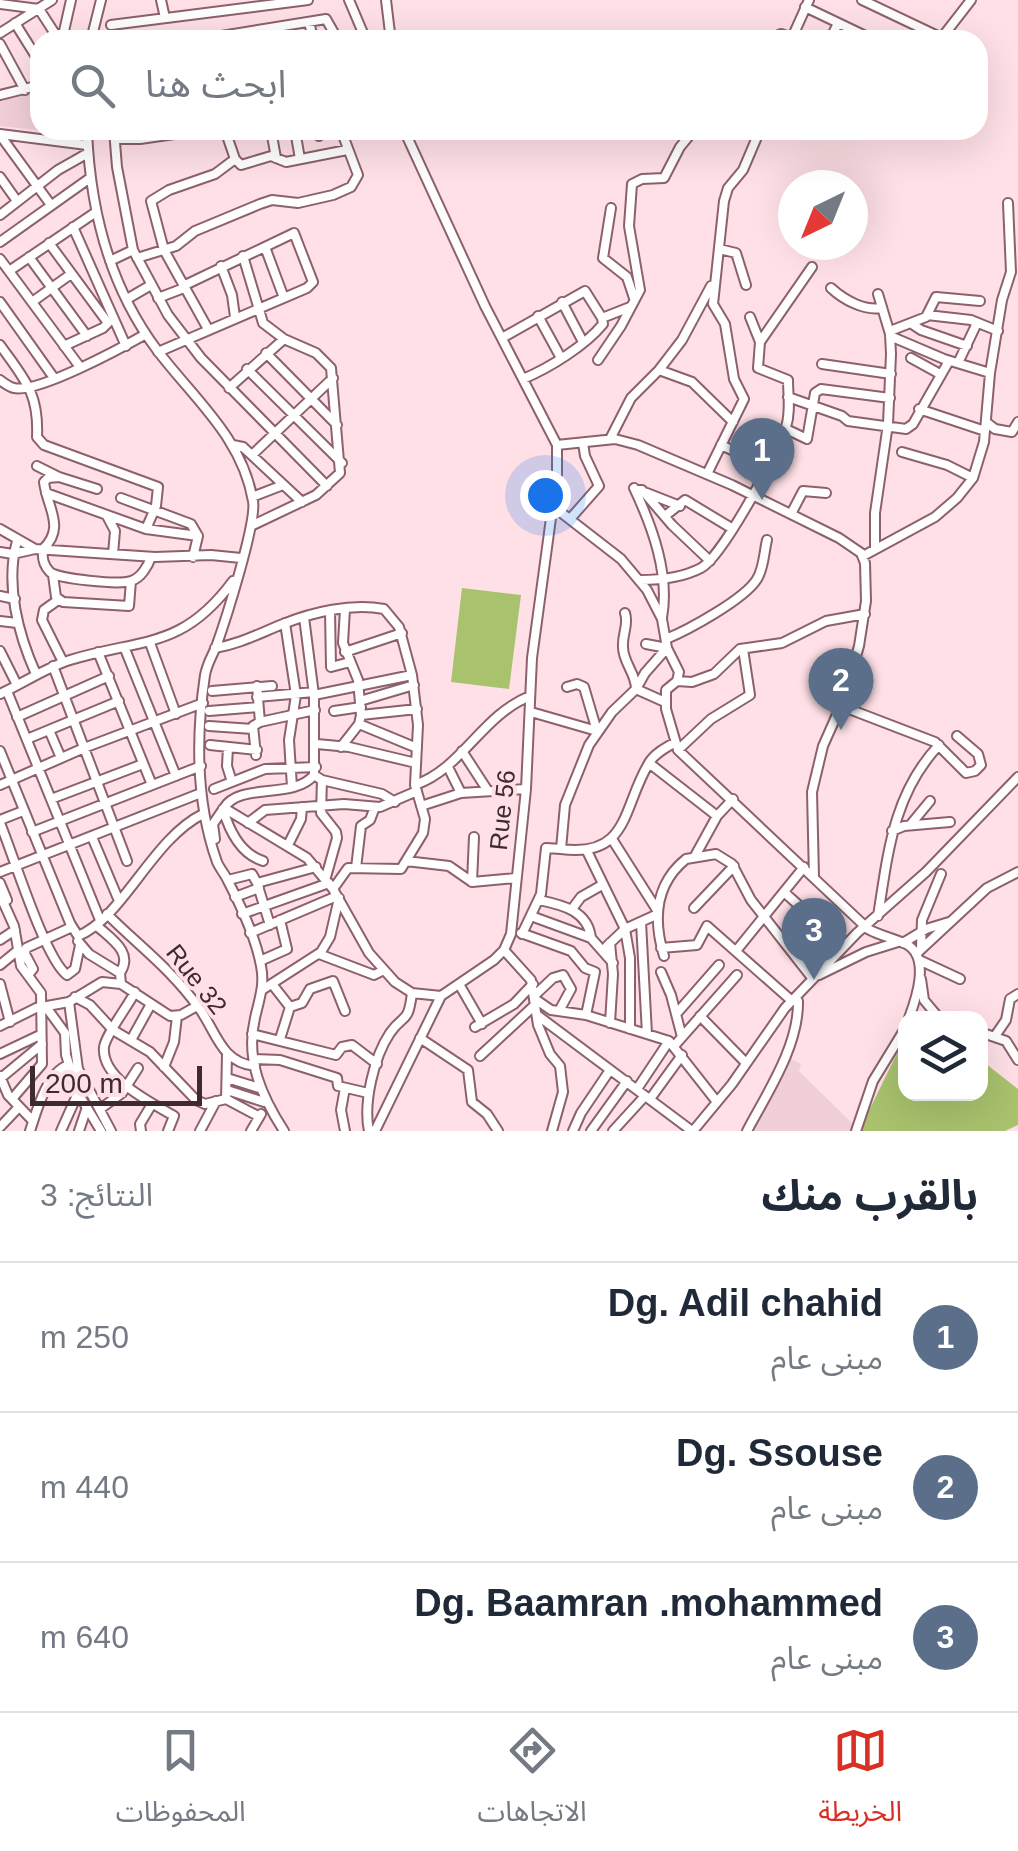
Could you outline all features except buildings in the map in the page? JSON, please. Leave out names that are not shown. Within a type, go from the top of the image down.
[{"type":"street","points":[[0,34],[52,0]]},
{"type":"street","points":[[64,30],[71,0]]},
{"type":"street","points":[[94,30],[101,0]]},
{"type":"street","points":[[161,0],[165,18]]},
{"type":"street","points":[[111,25],[235,4],[307,0]]},
{"type":"street","points":[[349,0],[362,30]]},
{"type":"street","points":[[386,0],[389,30]]},
{"type":"street","points":[[862,0],[923,30]]},
{"type":"street","points":[[948,30],[969,3],[954,0]]},
{"type":"street","points":[[0,4],[39,9],[54,30]]},
{"type":"street","points":[[795,30],[807,4],[848,30]]},
{"type":"street","points":[[279,30],[326,18],[333,30]]},
{"type":"street","points":[[309,23],[311,30]]},
{"type":"street","points":[[835,30],[838,23]]},
{"type":"street","points":[[15,24],[30,47]]},
{"type":"street","points":[[0,44],[25,90]]},
{"type":"street","points":[[0,95],[30,88]]},
{"type":"street","points":[[0,134],[30,139]]},
{"type":"street","points":[[0,134],[51,205]]},
{"type":"street","points":[[35,140],[88,149]]},
{"type":"street","points":[[88,140],[96,212],[126,299],[158,352],[212,414],[233,445],[252,497],[253,525],[206,670],[201,793],[203,814],[218,863],[260,961],[262,990],[252,1034],[254,1062],[258,1088],[284,1131]]},
{"type":"street","points":[[115,140],[135,254],[158,298],[184,338],[327,486]]},
{"type":"street","points":[[228,140],[235,160],[244,165],[276,158],[286,162],[347,150]]},
{"type":"street","points":[[273,140],[276,158]]},
{"type":"street","points":[[297,140],[300,159]]},
{"type":"street","points":[[110,261],[164,250],[184,242],[195,231],[272,200],[298,203],[347,190],[358,175],[344,140]]},
{"type":"street","points":[[409,140],[442,217],[557,445],[610,439],[638,445],[753,495],[851,544],[863,556],[865,614],[841,706],[823,746],[812,792],[814,877]]},
{"type":"street","points":[[598,360],[633,306],[640,282],[630,226],[632,184],[642,179],[664,178],[686,140]]},
{"type":"street","points":[[708,474],[744,397],[734,379],[725,324],[713,304],[714,280],[726,191],[745,166],[756,140]]},
{"type":"street","points":[[0,215],[88,149]]},
{"type":"street","points":[[208,329],[164,250],[152,200],[216,174],[235,160]]},
{"type":"street","points":[[0,177],[17,201]]},
{"type":"street","points":[[0,242],[90,178]]},
{"type":"street","points":[[863,556],[911,533],[935,516],[973,478],[985,427],[1000,308],[1014,278],[1008,204]]},
{"type":"street","points":[[611,208],[603,258],[627,277],[633,290],[633,306]]},
{"type":"street","points":[[9,271],[96,212]]},
{"type":"street","points":[[73,227],[126,346]]},
{"type":"street","points":[[158,298],[294,233],[311,278],[311,286],[158,352]]},
{"type":"street","points":[[49,244],[108,322],[64,346]]},
{"type":"street","points":[[265,246],[284,298]]},
{"type":"street","points":[[719,249],[736,253],[746,286]]},
{"type":"street","points":[[243,256],[263,323],[329,364],[342,463],[340,473],[327,486],[253,525]]},
{"type":"street","points":[[30,257],[86,336]]},
{"type":"street","points":[[0,259],[80,367]]},
{"type":"street","points":[[221,266],[232,295],[235,318]]},
{"type":"street","points":[[640,580],[662,580],[710,561],[753,495],[786,429],[788,397],[786,378],[757,366],[760,342],[812,267]]},
{"type":"street","points":[[32,302],[71,274]]},
{"type":"street","points":[[610,439],[628,402],[660,370],[682,340],[714,280]]},
{"type":"street","points":[[126,299],[151,285]]},
{"type":"street","points":[[831,288],[846,300],[871,309],[882,308]]},
{"type":"street","points":[[502,338],[585,290],[602,318],[598,330],[583,342],[545,370],[523,378]]},
{"type":"street","points":[[875,548],[876,495],[891,374],[890,334],[878,294]]},
{"type":"street","points":[[927,316],[936,297],[980,301]]},
{"type":"street","points":[[0,302],[54,378]]},
{"type":"street","points":[[562,302],[583,342]]},
{"type":"street","points":[[602,318],[633,306]]},
{"type":"street","points":[[538,316],[561,358]]},
{"type":"street","points":[[750,316],[760,342]]},
{"type":"street","points":[[890,334],[927,316],[977,322],[998,331]]},
{"type":"street","points":[[0,324],[10,317]]},
{"type":"street","points":[[788,397],[848,421],[910,427],[940,374],[968,346],[977,322]]},
{"type":"street","points":[[912,324],[968,346]]},
{"type":"street","points":[[0,380],[12,388],[30,387],[146,334]]},
{"type":"street","points":[[890,334],[953,362],[990,373]]},
{"type":"street","points":[[229,388],[284,339]]},
{"type":"street","points":[[0,345],[30,387],[38,413],[36,435],[40,442],[52,450],[158,487],[160,495],[146,529]]},
{"type":"street","points":[[266,353],[338,426]]},
{"type":"street","points":[[911,358],[940,374]]},
{"type":"street","points":[[822,364],[891,374]]},
{"type":"street","points":[[248,369],[342,463]]},
{"type":"street","points":[[660,370],[692,382],[733,422]]},
{"type":"street","points":[[252,456],[333,378]]},
{"type":"street","points":[[786,429],[807,438],[815,393],[821,389],[890,398]]},
{"type":"street","points":[[919,409],[1006,433],[1012,432],[1018,422]]},
{"type":"street","points":[[570,520],[599,486],[585,456],[584,443]]},
{"type":"street","points":[[233,445],[243,447],[302,502]]},
{"type":"street","name":"Rue 56","points":[[504,950],[517,932],[515,878],[526,789],[538,600],[554,507],[557,445]]},
{"type":"street","points":[[721,445],[766,466]]},
{"type":"street","points":[[902,452],[947,465],[973,478]]},
{"type":"street","points":[[37,466],[97,489]]},
{"type":"street","points":[[39,549],[52,539],[55,526],[46,480],[58,477]]},
{"type":"street","points":[[252,497],[283,485]]},
{"type":"street","points":[[637,490],[680,506]]},
{"type":"street","points":[[637,490],[710,561]]},
{"type":"street","points":[[637,490],[653,534],[662,580],[666,644],[678,672],[677,681]]},
{"type":"street","points":[[791,514],[803,492],[826,493]]},
{"type":"street","points":[[46,494],[146,529],[198,536]]},
{"type":"street","points":[[121,498],[194,526],[198,536],[194,557]]},
{"type":"street","points":[[665,516],[687,500],[732,529]]},
{"type":"street","points":[[554,507],[621,559],[640,580],[662,619]]},
{"type":"street","points":[[106,515],[115,530],[113,554]]},
{"type":"street","points":[[0,529],[39,549]]},
{"type":"street","points":[[561,849],[562,822],[570,790],[598,731],[636,688],[666,644],[750,587],[760,572],[767,540]]},
{"type":"street","points":[[17,541],[12,573],[17,623],[36,674]]},
{"type":"street","points":[[39,549],[53,575],[58,600]]},
{"type":"street","points":[[0,552],[39,549],[151,557],[241,558]]},
{"type":"street","points":[[53,575],[131,581],[145,569],[151,557]]},
{"type":"street","points":[[1,573],[12,573]]},
{"type":"street","points":[[121,984],[125,954],[101,920],[28,740],[3,692],[58,664],[150,643],[179,632],[199,618],[236,577]]},
{"type":"street","points":[[127,861],[65,696],[42,620],[44,610],[58,600],[127,607],[131,581]]},
{"type":"street","points":[[0,596],[15,598]]},
{"type":"street","points":[[345,609],[345,652],[359,687],[360,712]]},
{"type":"street","points":[[216,648],[241,642],[285,622],[330,611],[387,610],[402,633],[413,680],[416,788],[424,829],[406,861],[398,870],[348,868],[334,892],[311,907],[250,933]]},
{"type":"street","points":[[330,611],[331,667],[350,662]]},
{"type":"street","points":[[624,613],[628,620],[623,649],[636,688]]},
{"type":"street","points":[[865,614],[826,621],[782,643],[743,648],[714,674],[692,682],[677,681],[666,690],[665,702],[676,747],[865,926],[901,942],[960,979]]},
{"type":"street","points":[[262,990],[319,954],[330,937],[334,892],[329,859],[337,847],[337,838],[320,813],[314,694],[304,617]]},
{"type":"street","points":[[0,621],[17,623]]},
{"type":"street","points":[[285,622],[296,693],[289,740],[292,787]]},
{"type":"street","points":[[345,652],[402,633]]},
{"type":"street","points":[[150,643],[176,714]]},
{"type":"street","points":[[646,644],[666,644]]},
{"type":"street","points":[[586,1015],[595,972],[585,968],[570,951],[517,932],[539,900],[546,848],[588,851],[612,838],[649,763],[750,694],[743,648]]},
{"type":"street","points":[[125,649],[176,776]]},
{"type":"street","points":[[0,651],[18,685]]},
{"type":"street","points":[[98,652],[152,785]]},
{"type":"street","points":[[18,717],[109,676]]},
{"type":"street","points":[[0,785],[176,714],[296,693],[413,680]]},
{"type":"street","points":[[341,747],[360,712],[413,680]]},
{"type":"street","points":[[210,745],[256,753],[257,686]]},
{"type":"street","points":[[212,691],[272,686]]},
{"type":"street","points":[[567,686],[584,686],[598,731]]},
{"type":"street","points":[[636,688],[665,702]]},
{"type":"street","points":[[248,823],[262,810],[320,805],[374,808],[395,802],[448,766],[504,708],[530,696]]},
{"type":"street","points":[[28,740],[119,700]]},
{"type":"street","points":[[841,706],[939,744],[966,773],[976,771],[981,765],[978,754],[957,736]]},
{"type":"street","points":[[209,726],[256,725],[315,710]]},
{"type":"street","points":[[334,710],[416,710]]},
{"type":"street","points":[[360,712],[417,748]]},
{"type":"street","points":[[531,712],[598,731]]},
{"type":"street","points":[[49,730],[62,758]]},
{"type":"street","points":[[316,744],[416,763]]},
{"type":"street","points":[[878,916],[892,831],[913,776],[939,744]]},
{"type":"street","points":[[228,747],[232,782]]},
{"type":"street","points":[[462,750],[488,791]]},
{"type":"street","points":[[0,751],[72,928],[79,940],[120,973]]},
{"type":"street","points":[[649,763],[717,816]]},
{"type":"street","points":[[51,799],[144,764]]},
{"type":"street","points":[[32,832],[201,766]]},
{"type":"street","points":[[448,766],[461,793]]},
{"type":"street","points":[[214,789],[264,769],[288,770],[317,774],[379,793],[395,802]]},
{"type":"street","points":[[218,863],[213,824],[232,798],[292,787],[317,774]]},
{"type":"street","points":[[247,776],[254,794]]},
{"type":"street","points":[[536,1016],[693,1131],[793,999],[1017,779]]},
{"type":"street","points":[[421,806],[461,793],[526,789]]},
{"type":"street","points":[[0,872],[201,793]]},
{"type":"street","points":[[695,856],[717,816],[733,798]]},
{"type":"street","points":[[910,825],[930,801]]},
{"type":"street","points":[[288,845],[301,819],[302,807]]},
{"type":"street","points":[[224,808],[304,854],[334,892],[362,942],[384,970],[412,993],[441,996]]},
{"type":"street","points":[[224,808],[239,845],[263,860]]},
{"type":"street","points":[[356,868],[362,826],[370,820],[374,808]]},
{"type":"street","points":[[23,810],[0,822],[45,940],[58,968],[67,974],[75,969],[79,940],[119,901],[144,866],[203,814]]},
{"type":"street","points":[[892,831],[910,825],[950,822]]},
{"type":"street","points":[[472,882],[474,836]]},
{"type":"street","points":[[92,837],[119,901]]},
{"type":"street","points":[[612,838],[658,912]]},
{"type":"street","points":[[588,851],[626,929],[630,1029]]},
{"type":"street","points":[[747,1131],[790,1041],[798,1017],[798,1001],[706,926],[699,944],[663,952],[658,912],[668,877],[682,862],[695,856],[716,854],[734,866],[765,918],[813,978]]},
{"type":"street","points":[[406,861],[449,866],[472,882],[515,878]]},
{"type":"street","points":[[694,908],[734,866]]},
{"type":"street","points":[[736,951],[804,866]]},
{"type":"street","points":[[235,896],[272,879],[316,868]]},
{"type":"street","points":[[301,872],[311,907]]},
{"type":"street","points":[[919,954],[988,888],[1018,872]]},
{"type":"street","points":[[228,880],[252,874],[270,924]]},
{"type":"street","points":[[933,1011],[924,1000],[920,932],[941,874]]},
{"type":"street","points":[[272,879],[277,900]]},
{"type":"street","points":[[0,883],[7,900],[1,902],[15,930],[21,966],[39,988],[44,1007],[42,1064],[2,1119]]},
{"type":"street","points":[[572,909],[581,897],[602,884]]},
{"type":"street","points":[[242,914],[305,890],[334,892]]},
{"type":"street","points":[[784,892],[844,946]]},
{"type":"street","points":[[539,900],[572,909],[584,920],[591,938]]},
{"type":"street","points":[[601,951],[626,929],[658,912]]},
{"type":"street","points":[[531,916],[591,938],[612,963]]},
{"type":"street","name":"Rue 32","points":[[101,920],[156,956],[198,1006],[228,1056]]},
{"type":"street","points":[[260,961],[288,947],[280,920]]},
{"type":"street","points":[[641,922],[647,1034]]},
{"type":"street","points":[[813,978],[860,954],[950,922]]},
{"type":"street","points":[[28,975],[33,969],[24,950],[72,928]]},
{"type":"street","points":[[0,940],[15,930]]},
{"type":"street","points":[[610,943],[610,1023]]},
{"type":"street","points":[[372,1131],[441,996],[504,950],[532,984],[536,1016],[547,1049],[560,1066],[563,1080],[552,1131]]},
{"type":"street","points":[[0,965],[17,952]]},
{"type":"street","points":[[280,953],[295,971]]},
{"type":"street","points":[[319,954],[370,974],[384,970]]},
{"type":"street","points":[[677,1013],[720,965]]},
{"type":"street","points":[[661,972],[682,1037]]},
{"type":"street","points":[[911,1011],[920,972]]},
{"type":"street","points":[[480,1056],[553,978],[563,975],[572,989],[559,1011]]},
{"type":"street","points":[[644,1094],[672,1043],[682,1037],[737,975]]},
{"type":"street","points":[[290,1007],[302,1003],[313,988],[333,981],[345,1011]]},
{"type":"street","points":[[0,984],[5,1024],[72,999],[102,982],[121,984],[170,1016],[198,1006]]},
{"type":"street","points":[[272,984],[290,1007]]},
{"type":"street","points":[[459,984],[478,1025],[514,1004],[532,984]]},
{"type":"street","points":[[135,992],[104,1052],[108,1065],[126,1087],[175,1118],[168,1131]]},
{"type":"street","points":[[372,1131],[368,1092],[390,1032],[405,1020],[412,993]]},
{"type":"street","points":[[996,1036],[1006,1020],[1010,1000],[1018,994]]},
{"type":"street","points":[[72,999],[90,1006],[113,1030],[164,1067],[196,1100],[205,1104],[223,1097],[266,1105]]},
{"type":"street","points":[[72,999],[78,1069],[111,1131]]},
{"type":"street","points":[[535,1000],[545,1008],[586,1015],[672,1043],[717,1102]]},
{"type":"street","points":[[131,1040],[150,1004]]},
{"type":"street","points":[[44,1007],[65,1032],[68,1064],[78,1093],[101,1131]]},
{"type":"street","points":[[280,1040],[290,1007]]},
{"type":"street","points":[[164,1067],[173,1047],[177,1016]]},
{"type":"street","points":[[700,1016],[746,1064]]},
{"type":"street","points":[[252,1034],[336,1055],[337,1086],[368,1092]]},
{"type":"street","points":[[988,1034],[1010,1045],[1018,1060]]},
{"type":"street","points":[[420,1038],[468,1070],[472,1102],[487,1114],[498,1131]]},
{"type":"street","points":[[0,1054],[41,1040]]},
{"type":"street","points":[[32,1126],[0,1077],[41,1040]]},
{"type":"street","points":[[856,1131],[873,1081],[898,1040]]},
{"type":"street","points":[[336,1055],[342,1046],[352,1045],[378,1064]]},
{"type":"street","points":[[613,1131],[682,1054]]},
{"type":"street","points":[[200,1131],[223,1097],[228,1056],[254,1062],[280,1060],[337,1078]]},
{"type":"street","points":[[32,1126],[52,1078],[68,1064]]},
{"type":"street","points":[[100,1110],[126,1087],[138,1068]]},
{"type":"street","points":[[572,1131],[610,1070]]},
{"type":"street","points":[[227,1078],[258,1088]]},
{"type":"street","points":[[591,1131],[627,1082]]},
{"type":"street","points":[[344,1131],[341,1110],[346,1088]]},
{"type":"street","points":[[61,1131],[78,1093]]},
{"type":"street","points":[[223,1097],[258,1116]]},
{"type":"street","points":[[0,1102],[13,1101]]},
{"type":"street","points":[[141,1131],[140,1124],[152,1104]]},
{"type":"street","points":[[251,1131],[266,1105]]},
{"type":"street","points":[[79,1131],[87,1106]]},
{"type":"shaded area","points":[[30,90],[30,129],[0,126],[0,98]]},
{"type":"shaded area","points":[[786,1057],[801,1064],[799,1071],[855,1126],[852,1131],[750,1131]]},
{"type":"green space","points":[[462,588],[521,595],[509,689],[451,682]]},
{"type":"green space","points":[[898,1051],[898,1101],[988,1101],[988,1065],[1018,1089],[1018,1125],[1005,1131],[859,1131]]},
{"type":"place","name":"Dg. Adil chahid","points":[[762,500]]},
{"type":"place","name":"Dg. Ssouse","points":[[841,730]]},
{"type":"place","name":"Dg. Baamran .mohammed","points":[[814,980]]}]
